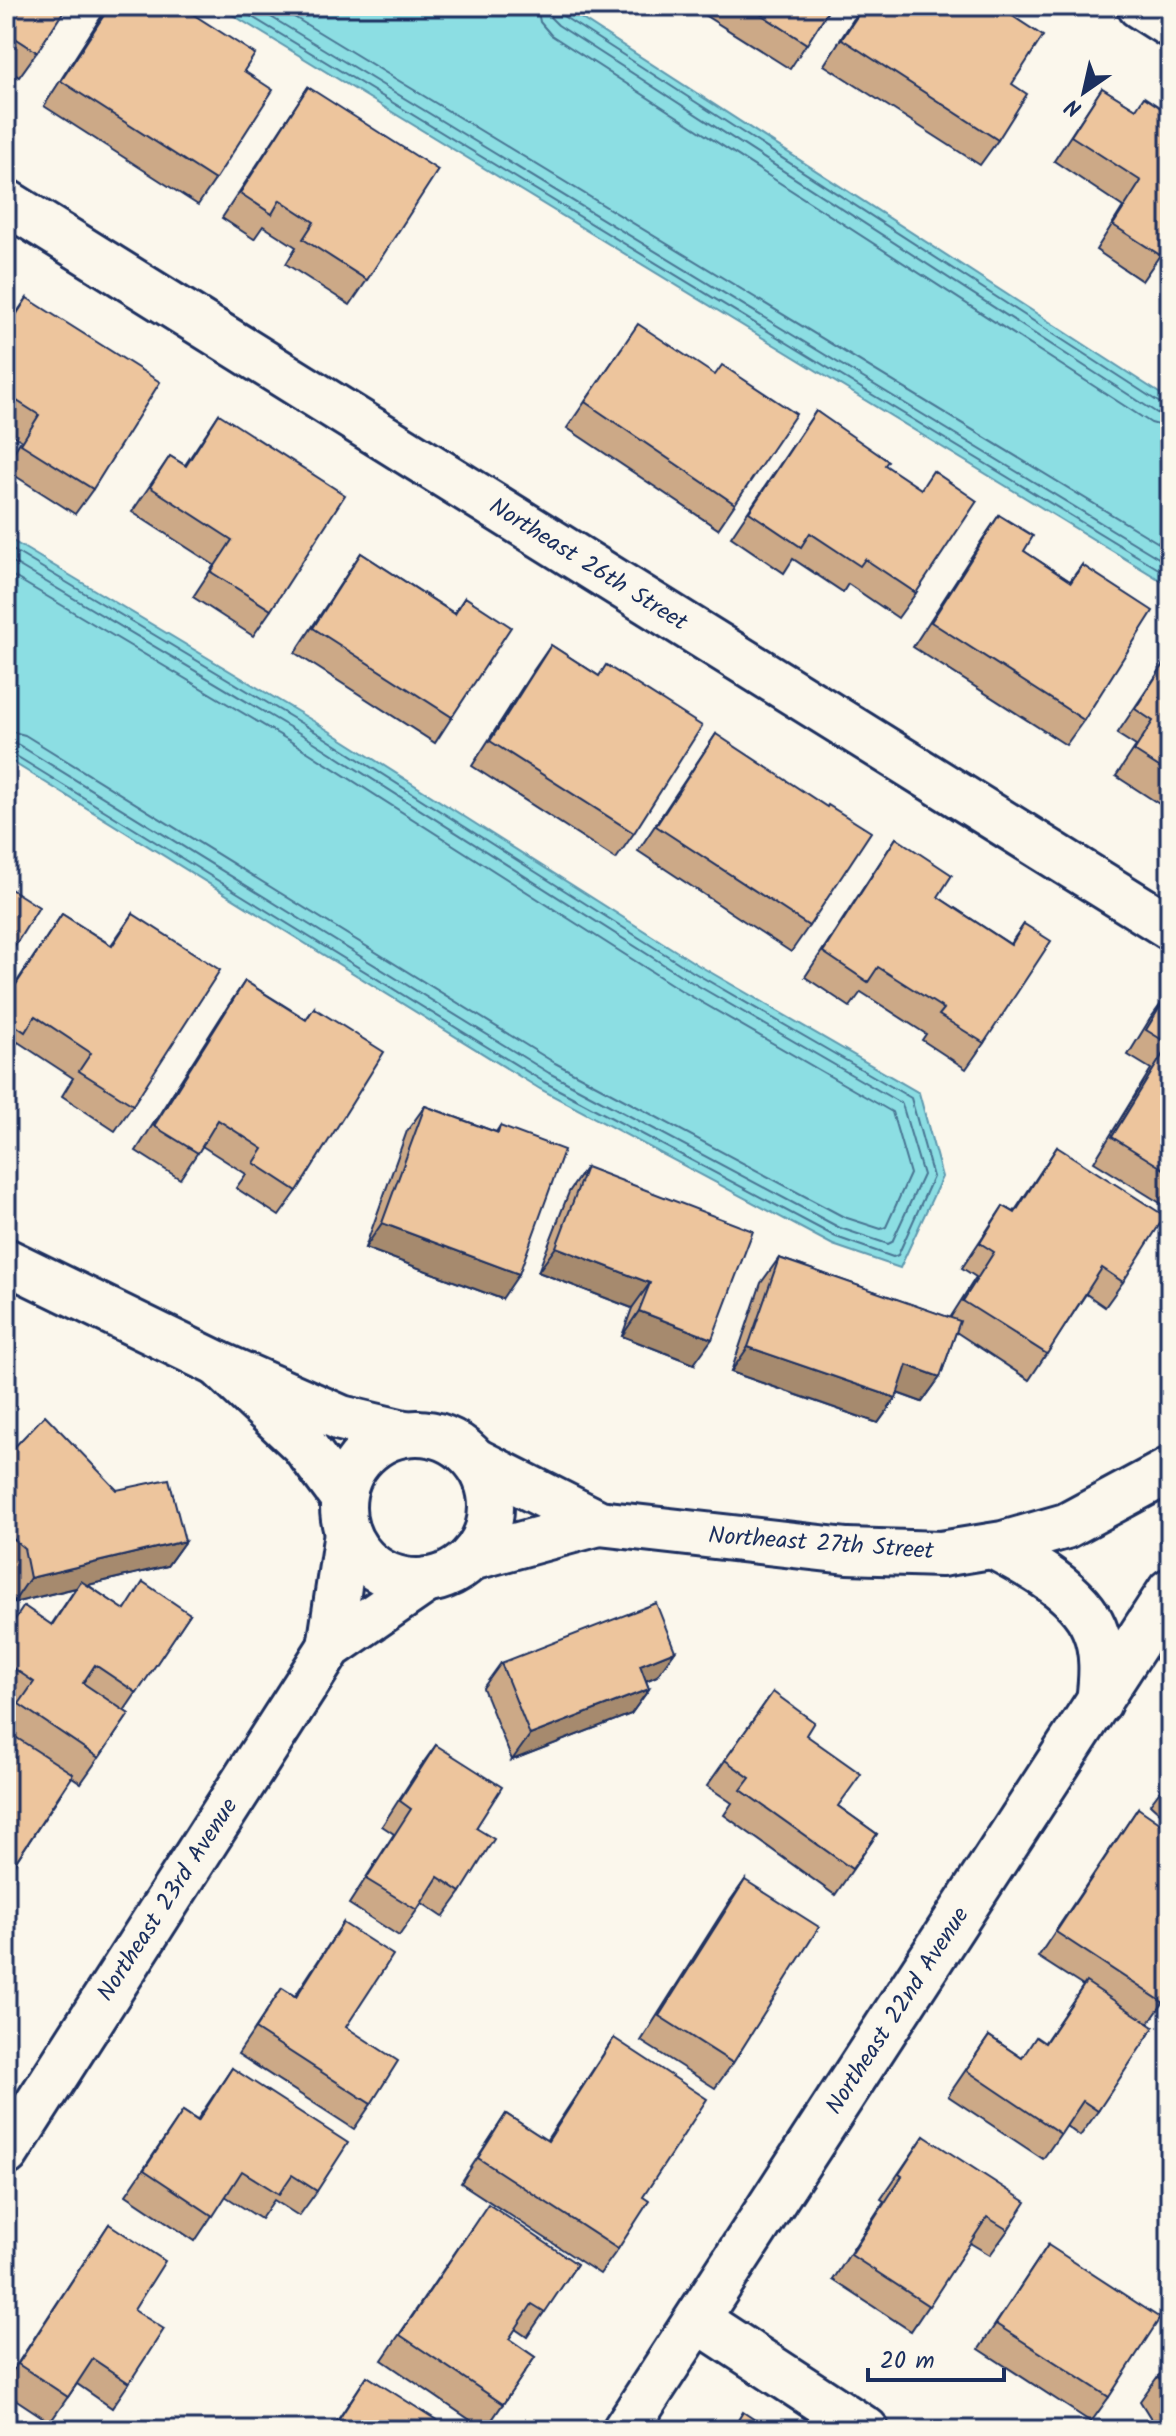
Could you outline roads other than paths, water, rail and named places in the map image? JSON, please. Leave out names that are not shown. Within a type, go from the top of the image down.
[{"type":"street","points":[[1140,6],[1170,25]]},
{"type":"street","name":"Northeast 26th Street","points":[[6,202],[1170,927]]},
{"type":"street","points":[[6,1261],[218,1364],[341,1418],[404,1433],[431,1433],[456,1443],[476,1461],[488,1484],[492,1510],[486,1536],[471,1558],[451,1572],[427,1580],[401,1579],[378,1570],[360,1553],[345,1515],[303,1444],[218,1364]]},
{"type":"street","points":[[345,1515],[353,1468],[374,1445],[404,1433]]},
{"type":"street","name":"Northeast 27th Street","points":[[476,1461],[599,1523],[847,1551],[941,1554],[993,1546],[1066,1526],[1170,1470]]},
{"type":"street","name":"Northeast 23rd Avenue","points":[[330,1647],[345,1515]]},
{"type":"street","name":"Northeast 27th Street","points":[[471,1558],[599,1523]]},
{"type":"street","points":[[993,1546],[1061,1587],[1094,1627],[1102,1673],[1099,1702]]},
{"type":"street","name":"Northeast 23rd Avenue","points":[[6,2153],[330,1647],[427,1580]]},
{"type":"street","name":"Northeast 22nd Avenue","points":[[625,2430],[1170,1591]]},
{"type":"street","points":[[698,2320],[866,2430]]},
{"type":"water","points":[[218,6],[562,6],[1170,400],[1170,586]]},
{"type":"water","points":[[6,537],[315,722],[698,965],[919,1093],[942,1177],[900,1268],[833,1245],[540,1089],[6,758]]}]
